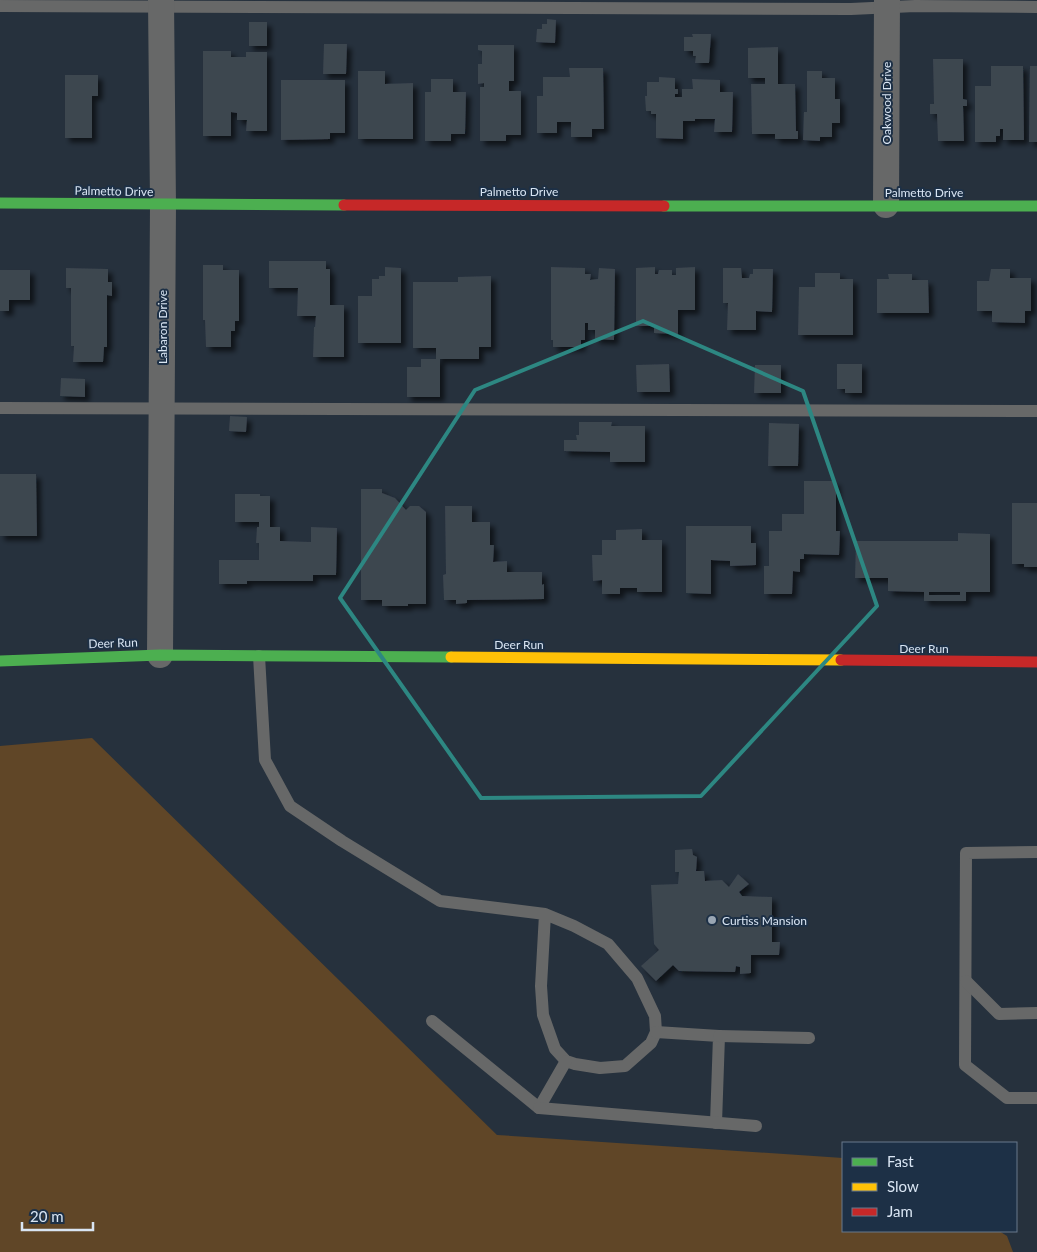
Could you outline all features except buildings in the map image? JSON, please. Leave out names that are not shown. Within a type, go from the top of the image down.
[{"type":"street","name":"Labaron Drive","points":[[160,655],[163,205],[161,3]]},
{"type":"street","name":"Oakwood Drive","points":[[886,205],[887,4]]},
{"type":"street","name":"Palmetto Drive","points":[[0,203],[163,205],[1037,206]]},
{"type":"street","name":"Deer Run","points":[[0,661],[160,655],[1037,662]]},
{"type":"lane","points":[[0,6],[161,3],[832,9],[887,4],[1037,7]]},
{"type":"lane","points":[[0,408],[1037,411]]},
{"type":"lane","points":[[259,656],[264,760],[290,806],[342,841],[440,901],[545,914],[574,926],[608,944],[637,978],[655,1016],[656,1032],[650,1043],[625,1066],[600,1068],[566,1061],[555,1049],[543,1014],[541,986],[545,914]]},
{"type":"lane","points":[[1037,852],[966,853],[965,1065],[1007,1098],[1037,1098]]},
{"type":"lane","points":[[966,982],[999,1014],[1037,1013]]},
{"type":"lane","points":[[432,1021],[539,1108],[756,1126]]},
{"type":"lane","points":[[656,1032],[719,1036],[809,1038]]},
{"type":"lane","points":[[716,1123],[719,1036]]},
{"type":"lane","points":[[539,1108],[566,1061]]},
{"type":"highlighted area","points":[[643,321],[803,391],[877,606],[701,796],[481,798],[340,598],[475,390]]},
{"type":"shaded area","points":[[92,738],[497,1135],[842,1158],[842,1232],[1001,1232],[1007,1236],[1013,1252],[0,1252],[0,746]]},
{"type":"traffic: fast","points":[[0,203],[344,205]]},
{"type":"traffic: fast","points":[[664,206],[1037,206]]},
{"type":"traffic: fast","points":[[0,661],[160,655],[451,657]]},
{"type":"traffic: slow","points":[[451,657],[841,660]]},
{"type":"traffic: jam","points":[[344,205],[664,206]]},
{"type":"traffic: jam","points":[[841,660],[1037,662]]},
{"type":"place","name":"Curtiss Mansion","points":[[712,920]]}]
